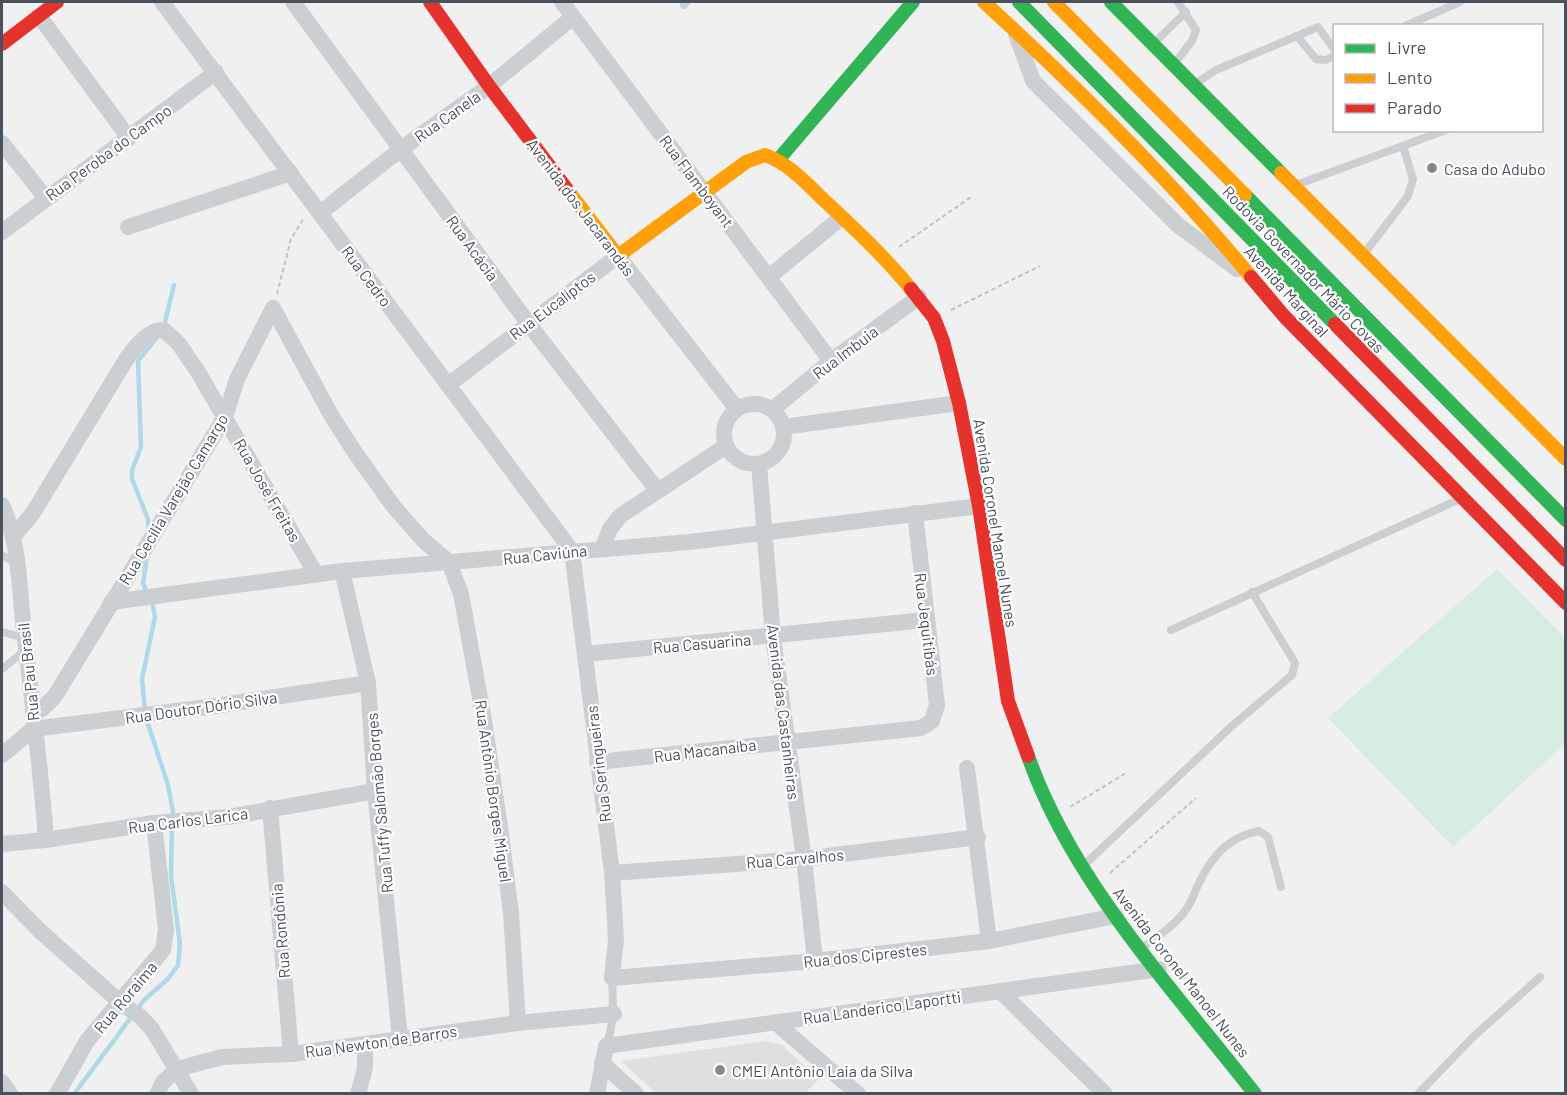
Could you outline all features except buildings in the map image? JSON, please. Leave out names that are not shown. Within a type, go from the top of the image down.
[{"type":"street","points":[[2,44],[57,2]]},
{"type":"street","name":"Rua Cedro","points":[[162,2],[572,551]]},
{"type":"street","name":"Rua Acácia","points":[[293,2],[528,323],[657,490]]},
{"type":"street","name":"Avenida dos Jacarandás","points":[[430,2],[489,86],[737,409]]},
{"type":"street","name":"Rua Flamboyant","points":[[562,2],[770,276],[831,361]]},
{"type":"street","points":[[778,160],[913,2]]},
{"type":"street","name":"Avenida Marginal","points":[[984,2],[1015,30],[1167,183],[1214,232],[1284,316],[1566,603]]},
{"type":"street","name":"Rodovia Governador Mário Covas","points":[[1019,2],[1566,560]]},
{"type":"street","name":"Rodovia Governador Mário Covas","points":[[1054,2],[1566,520]]},
{"type":"street","points":[[1111,2],[1566,459]]},
{"type":"street","points":[[39,16],[129,138]]},
{"type":"street","name":"Rua Canela","points":[[317,208],[489,86],[573,16]]},
{"type":"street","points":[[1015,30],[1033,81],[1179,226],[1256,283]]},
{"type":"street","name":"Rua Peroba do Campo","points":[[2,232],[45,197],[129,138],[216,72]]},
{"type":"street","points":[[2,143],[45,197]]},
{"type":"street","name":"Rua Eucalíptos","points":[[448,385],[704,191],[755,157],[765,155],[778,160]]},
{"type":"street","name":"Avenida Coronel Manoel Nunes","points":[[778,160],[885,256],[920,297],[934,318],[943,340],[959,403],[979,506],[1008,700],[1027,757],[1053,817],[1096,886],[1116,916],[1159,969],[1248,1090]]},
{"type":"street","points":[[128,227],[291,173]]},
{"type":"street","points":[[770,276],[841,218]]},
{"type":"street","name":"Rua Imbuia","points":[[772,410],[831,361],[920,297]]},
{"type":"street","points":[[273,308],[331,415],[356,454],[394,507],[424,541],[449,562]]},
{"type":"street","name":"Rua Cecília Varejão Camargo","points":[[2,754],[55,696],[225,417],[237,379],[273,308]]},
{"type":"street","name":"Rua José Freitas","points":[[13,537],[33,513],[127,357],[139,342],[157,329],[164,330],[179,344],[225,417],[316,574]]},
{"type":"street","points":[[783,427],[959,403]]},
{"type":"street","points":[[755,404],[772,410],[783,427],[781,446],[768,460],[759,464],[739,460],[726,446],[725,426],[737,409],[755,404]]},
{"type":"street","points":[[603,548],[609,529],[620,516],[726,446]]},
{"type":"street","name":"Avenida das Castanheiras","points":[[759,464],[773,637],[804,859],[815,961]]},
{"type":"street","name":"Rua Pau Brasil","points":[[2,505],[13,537],[42,785],[46,840]]},
{"type":"street","name":"Rua Caviúna","points":[[111,602],[342,571],[690,542],[979,506]]},
{"type":"street","name":"Rua Jequitibás","points":[[915,513],[937,705],[932,721],[921,728]]},
{"type":"street","name":"Rua Seringueiras","points":[[572,551],[612,873],[616,939],[612,978]]},
{"type":"street","name":"Rua Antônio Borges Miguel","points":[[449,562],[468,623],[484,720],[511,913],[518,1023]]},
{"type":"street","name":"Rua Tuffy Salomão Borges","points":[[342,571],[368,683],[375,791],[390,920],[400,1038]]},
{"type":"street","name":"Rua Casuarina","points":[[586,654],[926,620]]},
{"type":"street","name":"Rua Doutor Dório Silva","points":[[33,721],[208,707],[368,683]]},
{"type":"street","name":"Rua Macanaíba","points":[[597,762],[787,740],[921,728]]},
{"type":"street","points":[[967,768],[978,837],[989,941]]},
{"type":"street","name":"Rua Carlos Larica","points":[[2,844],[46,840],[154,823],[228,817],[375,791]]},
{"type":"street","name":"Rua Rondônia","points":[[270,808],[291,1054]]},
{"type":"street","name":"Rua Roraima","points":[[58,1093],[87,1041],[131,1009],[166,940],[154,823]]},
{"type":"street","name":"Rua Carvalhos","points":[[612,873],[804,859],[978,837]]},
{"type":"street","points":[[2,892],[40,931],[152,1029],[191,1094]]},
{"type":"street","name":"Rua dos Ciprestes","points":[[612,978],[815,961],[989,941],[1116,916]]},
{"type":"street","name":"Rua Landerico Laportti","points":[[604,1054],[775,1022],[1159,969]]},
{"type":"street","points":[[1000,991],[1105,1094]]},
{"type":"street","name":"Rua Newton de Barros","points":[[177,1069],[222,1057],[291,1054],[365,1046],[400,1038],[614,1014]]},
{"type":"street","points":[[775,1022],[858,1094]]},
{"type":"street","points":[[358,1094],[365,1068],[365,1046]]},
{"type":"street","points":[[597,1094],[604,1054]]},
{"type":"street","points":[[604,1054],[636,1094]]},
{"type":"street","points":[[158,1091],[177,1069]]},
{"type":"street","points":[[2,1082],[10,1094]]},
{"type":"lane","points":[[1174,64],[1192,41],[1196,30],[1178,2]]},
{"type":"lane","points":[[1410,24],[1460,2]]},
{"type":"lane","points":[[1154,44],[1186,12]]},
{"type":"lane","points":[[1194,84],[1216,70],[1318,27],[1333,46]]},
{"type":"lane","points":[[1297,36],[1316,59],[1326,60],[1333,57]]},
{"type":"lane","points":[[1295,185],[1441,132]]},
{"type":"lane","points":[[1364,254],[1408,196],[1413,179],[1403,146]]},
{"type":"lane","points":[[1171,630],[1461,498]]},
{"type":"lane","points":[[2,555],[16,563]]},
{"type":"lane","points":[[1083,866],[1233,725],[1292,675],[1295,663],[1252,592]]},
{"type":"lane","points":[[2,632],[26,644],[2,669]]},
{"type":"lane","points":[[1142,949],[1178,920],[1189,907],[1207,866],[1218,853],[1242,834],[1258,831],[1268,837],[1281,887]]},
{"type":"lane","points":[[1418,1094],[1473,1037],[1540,976]]},
{"type":"lane","points":[[604,1054],[612,1032],[614,1014],[612,978]]},
{"type":"path","points":[[885,256],[971,197]]},
{"type":"path","points":[[273,308],[291,239],[317,208]]},
{"type":"path","points":[[934,318],[1040,266]]},
{"type":"path","points":[[1053,817],[1126,773]]},
{"type":"path","points":[[1096,886],[1196,798]]},
{"type":"shaded area","name":"CMEI Antônio Laia da Silva","points":[[765,1041],[782,1045],[819,1079],[805,1093],[656,1093],[621,1061]]},
{"type":"green space","points":[[1497,569],[1565,638],[1565,744],[1453,847],[1328,718]]},
{"type":"waterway","points":[[164,326],[174,285]]},
{"type":"waterway","points":[[149,533],[148,519],[132,479],[132,470],[141,447],[138,361],[157,337]]},
{"type":"waterway","points":[[147,557],[143,583],[147,593]]},
{"type":"waterway","points":[[145,710],[142,679],[155,617],[152,602]]},
{"type":"waterway","points":[[147,721],[168,785],[173,812]]},
{"type":"waterway","points":[[74,1094],[144,1000],[168,979],[178,965],[180,944],[171,876],[172,827]]},
{"type":"traffic: fast","points":[[778,160],[913,2]]},
{"type":"traffic: fast","points":[[1019,2],[1335,324]]},
{"type":"traffic: fast","points":[[1111,2],[1281,173]]},
{"type":"traffic: fast","points":[[1245,195],[1566,520]]},
{"type":"traffic: fast","points":[[1028,756],[1047,802],[1070,847],[1098,891],[1127,933],[1255,1094]]},
{"type":"traffic: slow","points":[[984,2],[1054,67],[1156,170],[1251,277]]},
{"type":"traffic: slow","points":[[1054,2],[1245,195]]},
{"type":"traffic: slow","points":[[569,192],[618,256],[746,162],[765,155],[791,169],[806,182],[891,266],[911,289]]},
{"type":"traffic: slow","points":[[1281,173],[1566,459]]},
{"type":"traffic: jam","points":[[2,44],[57,2]]},
{"type":"traffic: jam","points":[[430,2],[489,86],[569,192]]},
{"type":"traffic: jam","points":[[1251,277],[1284,316],[1566,603]]},
{"type":"traffic: jam","points":[[911,289],[934,318],[943,341],[959,403],[979,506],[1008,701],[1028,756]]},
{"type":"traffic: jam","points":[[1335,324],[1566,560]]},
{"type":"place","name":"Casa do Adubo","points":[[1432,168]]},
{"type":"place","name":"CMEI Antônio Laia da Silva","points":[[720,1070]]}]
